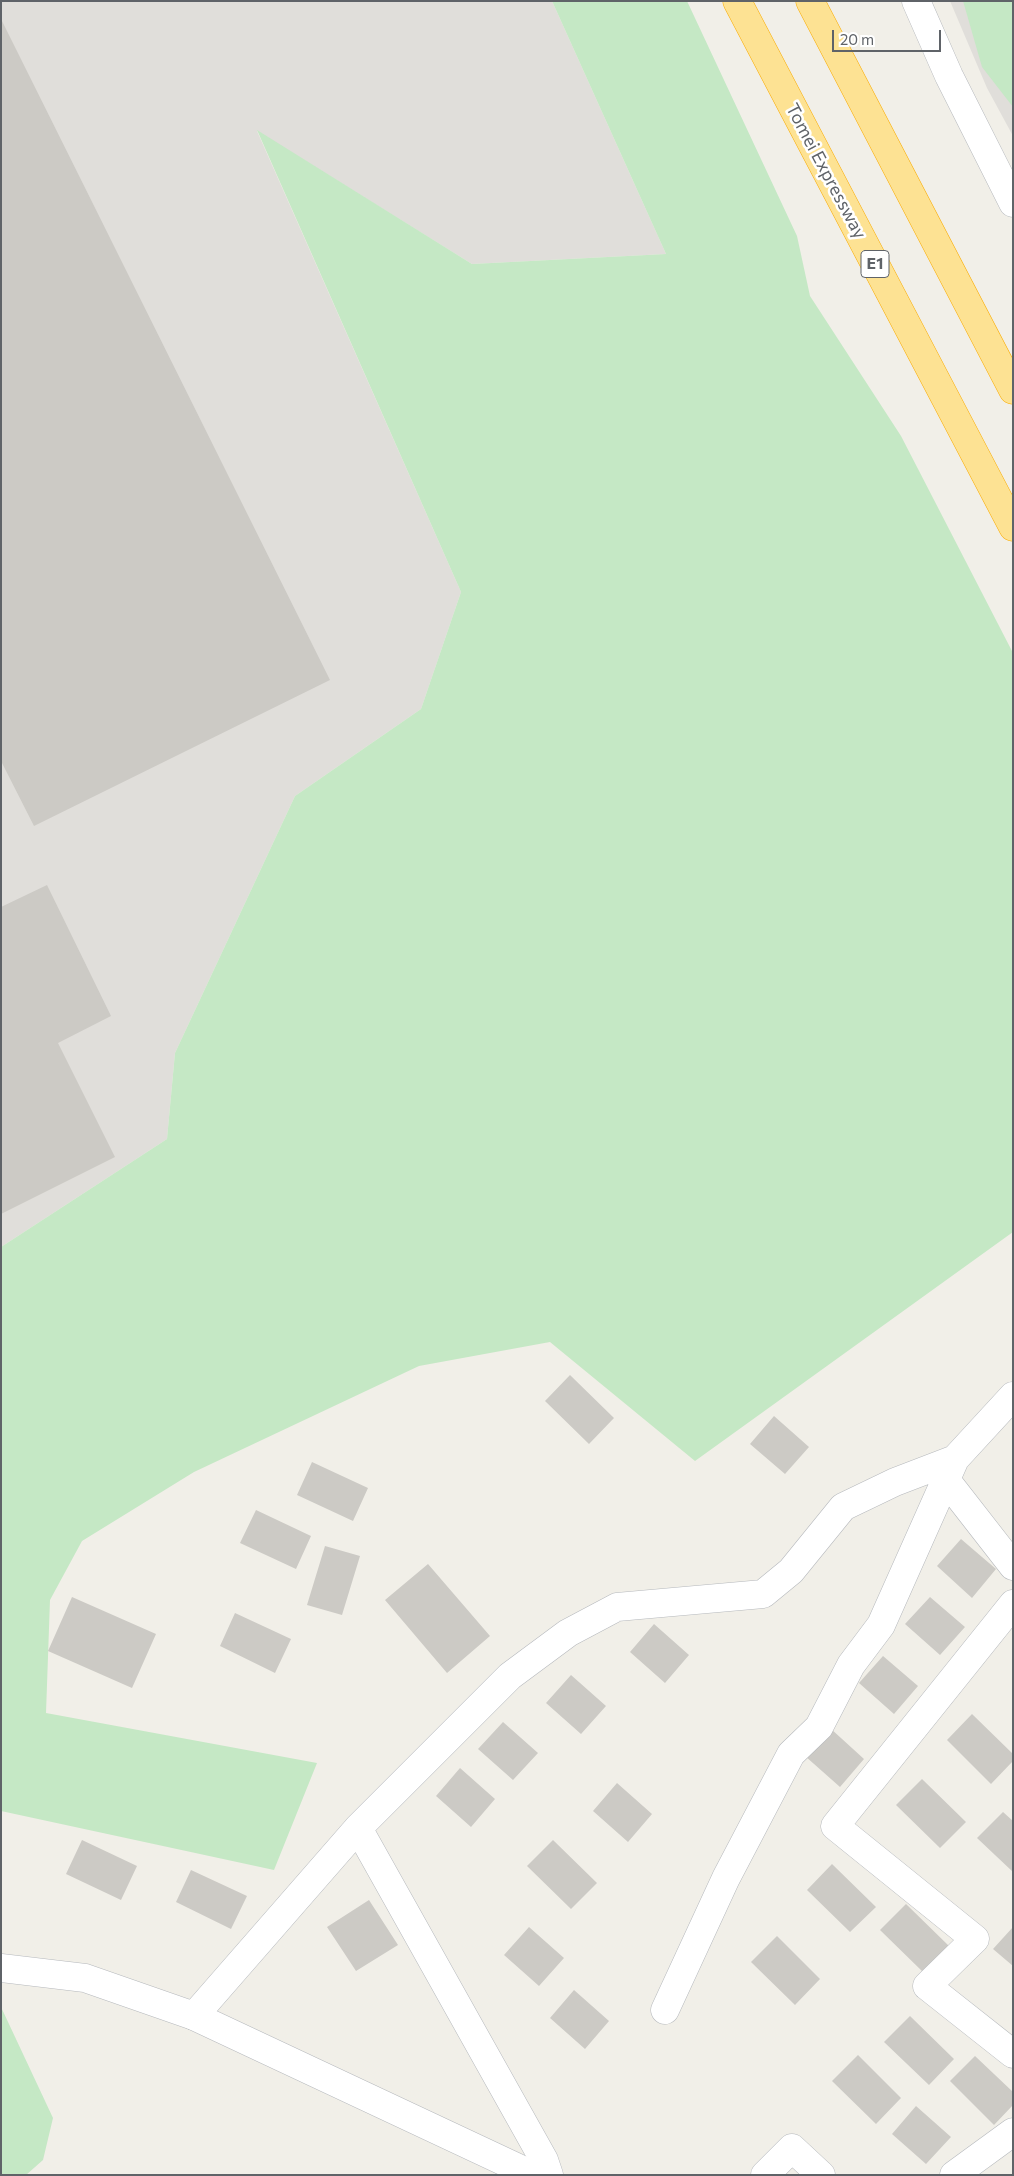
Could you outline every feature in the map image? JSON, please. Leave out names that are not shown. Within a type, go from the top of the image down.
[{"type":"highway","name":"Tomei Expressway","points":[[736,1],[1013,527]]},
{"type":"highway","points":[[810,1],[1013,390]]},
{"type":"street","points":[[916,1],[949,76],[1013,203]]},
{"type":"street","points":[[665,2010],[726,1878],[791,1754],[819,1727],[851,1665],[881,1625],[951,1470],[1013,1396]]},
{"type":"street","points":[[951,1470],[1013,1566]]},
{"type":"street","points":[[194,2016],[358,1828],[510,1676],[568,1633],[617,1608],[762,1594],[791,1571],[843,1507],[895,1482],[951,1470]]},
{"type":"street","points":[[1013,1604],[835,1826],[974,1939],[927,1986],[1013,2054]]},
{"type":"street","points":[[358,1828],[544,2160],[549,2175]]},
{"type":"street","points":[[1,1968],[85,1978],[194,2016],[520,2169],[527,2175]]},
{"type":"street","points":[[954,2175],[1013,2132]]},
{"type":"street","points":[[765,2175],[792,2148],[821,2175]]},
{"type":"shaded area","points":[[1,1],[552,1],[666,254],[472,264],[257,131],[461,592],[421,709],[295,796],[175,1053],[167,1139],[1,1247]]},
{"type":"shaded area","points":[[950,1],[1013,1],[1013,136],[987,88]]},
{"type":"green space","points":[[552,1],[687,1],[797,236],[810,296],[901,436],[1013,653],[1013,1232],[695,1461],[550,1342],[419,1366],[194,1472],[82,1541],[50,1600],[46,1713],[317,1763],[274,1870],[1,1811],[1,1247],[167,1139],[175,1053],[295,796],[421,709],[461,592],[257,130],[472,264],[666,254]]},
{"type":"green space","points":[[963,1],[1013,1],[1013,107],[982,67]]},
{"type":"green space","points":[[1,2007],[53,2118],[43,2160],[26,2175],[1,2175]]},
{"type":"building","points":[[1,19],[330,680],[34,826],[1,761]]},
{"type":"building","points":[[47,885],[111,1016],[58,1043],[115,1157],[1,1214],[1,907]]},
{"type":"building","points":[[570,1375],[614,1418],[589,1444],[545,1401]]},
{"type":"building","points":[[774,1416],[809,1447],[785,1474],[750,1444]]},
{"type":"building","points":[[312,1462],[368,1488],[353,1521],[297,1495]]},
{"type":"building","points":[[256,1510],[311,1536],[296,1569],[240,1543]]},
{"type":"building","points":[[961,1539],[996,1569],[972,1598],[937,1566]]},
{"type":"building","points":[[325,1546],[360,1556],[342,1615],[307,1605]]},
{"type":"building","points":[[428,1564],[490,1636],[447,1673],[385,1600]]},
{"type":"building","points":[[72,1597],[156,1634],[132,1688],[48,1651]]},
{"type":"building","points":[[930,1597],[965,1627],[940,1655],[905,1624]]},
{"type":"building","points":[[235,1613],[291,1639],[275,1673],[220,1646]]},
{"type":"building","points":[[654,1624],[689,1655],[665,1683],[630,1652]]},
{"type":"building","points":[[883,1656],[918,1686],[894,1714],[859,1683]]},
{"type":"building","points":[[571,1675],[606,1706],[581,1734],[546,1703]]},
{"type":"building","points":[[972,1714],[1013,1754],[1013,1761],[991,1784],[947,1740]]},
{"type":"building","points":[[503,1722],[538,1753],[513,1780],[478,1749]]},
{"type":"building","points":[[830,1728],[864,1759],[840,1787],[805,1756]]},
{"type":"building","points":[[460,1768],[495,1799],[471,1827],[436,1796]]},
{"type":"building","points":[[922,1779],[966,1822],[940,1848],[896,1805]]},
{"type":"building","points":[[617,1783],[652,1814],[628,1842],[593,1811]]},
{"type":"building","points":[[1003,1812],[1013,1821],[1013,1872],[977,1838]]},
{"type":"building","points":[[82,1840],[137,1866],[121,1900],[66,1874]]},
{"type":"building","points":[[553,1840],[597,1883],[571,1909],[527,1866]]},
{"type":"building","points":[[832,1864],[876,1907],[850,1932],[807,1890]]},
{"type":"building","points":[[191,1870],[247,1896],[231,1929],[176,1902]]},
{"type":"building","points":[[369,1900],[398,1945],[356,1971],[327,1927]]},
{"type":"building","points":[[906,1904],[950,1947],[924,1973],[880,1930]]},
{"type":"building","points":[[529,1927],[564,1958],[539,1986],[504,1955]]},
{"type":"building","points":[[1013,1927],[1013,1966],[993,1949]]},
{"type":"building","points":[[777,1936],[820,1979],[795,2005],[751,1962]]},
{"type":"building","points":[[574,1990],[609,2021],[585,2049],[550,2018]]},
{"type":"building","points":[[910,2016],[954,2059],[929,2085],[884,2042]]},
{"type":"building","points":[[858,2055],[901,2098],[876,2124],[832,2081]]},
{"type":"building","points":[[975,2056],[1013,2092],[1013,2105],[994,2125],[950,2081]]},
{"type":"building","points":[[916,2106],[951,2137],[926,2164],[892,2134]]}]
